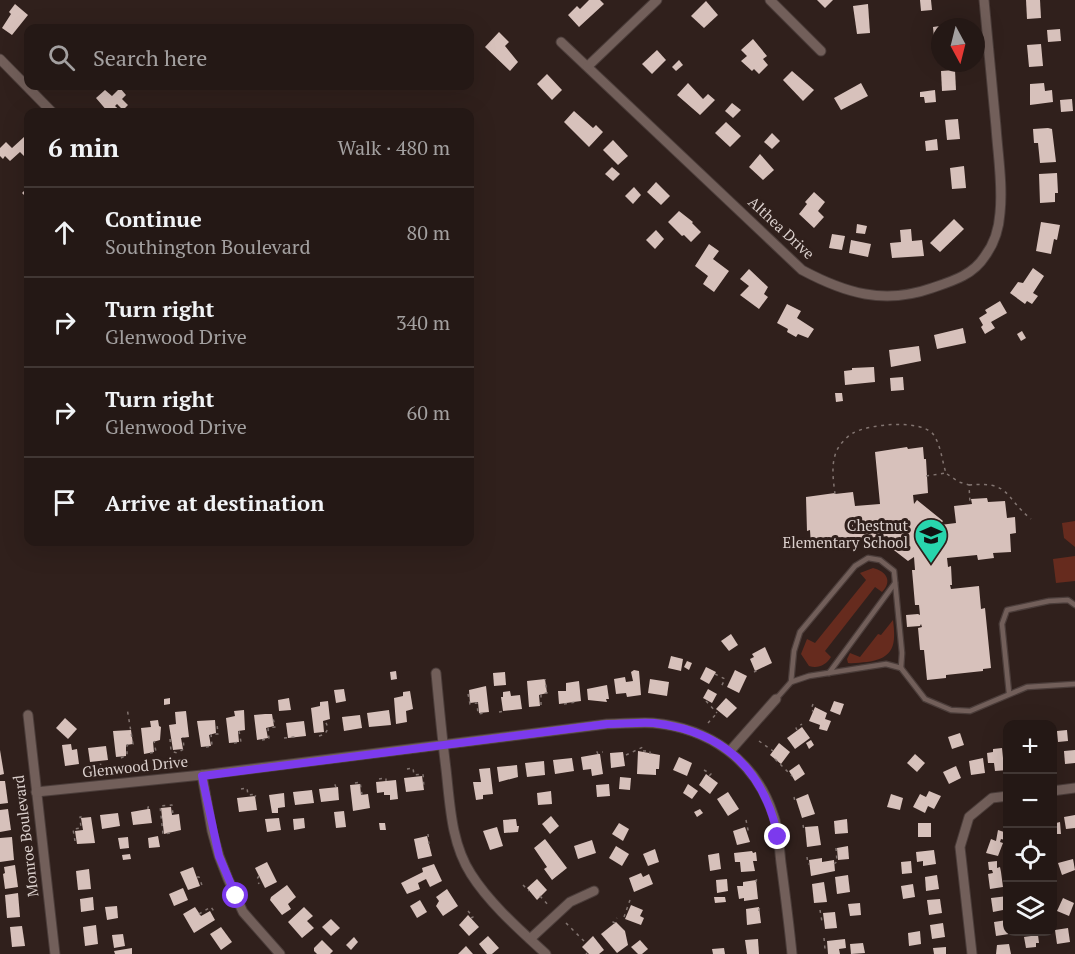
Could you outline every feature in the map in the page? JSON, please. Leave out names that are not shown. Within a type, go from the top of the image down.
[{"type":"street","points":[[588,66],[657,0]]},
{"type":"street","points":[[770,0],[821,51]]},
{"type":"street","name":"Althea Drive","points":[[561,42],[802,270],[829,285],[861,294],[890,297],[916,294],[957,280],[974,269],[986,255],[996,236],[1000,215],[1000,180],[984,0]]},
{"type":"street","points":[[0,59],[24,83]]},
{"type":"street","points":[[30,90],[48,108]]},
{"type":"street","points":[[436,673],[451,812],[455,836],[462,855],[470,873],[482,889],[546,954]]},
{"type":"street","points":[[730,751],[776,699]]},
{"type":"street","name":"Monroe Boulevard","points":[[28,715],[55,954]]},
{"type":"street","name":"Glenwood Drive","points":[[36,792],[202,776],[607,724],[653,723],[693,732],[730,751],[750,771],[765,794],[773,814],[778,837],[792,954]]},
{"type":"street","points":[[202,776],[219,856],[231,885],[243,912],[280,954]]},
{"type":"street","points":[[1057,790],[1075,788]]},
{"type":"street","points":[[972,954],[960,848],[969,817],[992,798],[1003,797]]},
{"type":"street","points":[[530,939],[570,902],[594,891]]},
{"type":"lane","points":[[791,682],[794,651],[800,632],[855,566],[868,558],[880,560],[894,571],[902,653],[901,668]]},
{"type":"lane","points":[[829,673],[895,583]]},
{"type":"lane","points":[[1010,693],[1002,624],[1007,610],[1068,600],[1075,605]]},
{"type":"lane","points":[[776,699],[791,682],[886,664],[901,668],[925,699],[951,710],[970,711],[1027,687],[1075,684]]},
{"type":"path","points":[[835,494],[834,460],[839,446],[854,432],[868,428],[915,425],[925,428],[938,443],[946,473],[959,482],[969,485],[998,486],[1008,493],[1030,519]]},
{"type":"path","points":[[926,476],[946,473]]},
{"type":"path","points":[[969,485],[970,504]]},
{"type":"path","points":[[754,672],[758,670]]},
{"type":"path","points":[[715,674],[725,679],[721,687]]},
{"type":"path","points":[[541,705],[541,694],[548,693],[545,679]]},
{"type":"path","points":[[468,694],[470,704],[477,702],[478,714],[484,713]]},
{"type":"path","points":[[706,701],[718,713],[708,723]]},
{"type":"path","points":[[564,704],[576,702]]},
{"type":"path","points":[[813,704],[811,710],[813,711]]},
{"type":"path","points":[[121,758],[127,755],[127,745],[133,744],[127,708]]},
{"type":"path","points":[[500,712],[506,711]]},
{"type":"path","points":[[262,740],[269,739],[268,728],[275,727],[273,718]]},
{"type":"path","points":[[319,736],[324,735],[328,730],[324,720]]},
{"type":"path","points":[[206,747],[212,746],[211,734],[218,734],[217,724]]},
{"type":"path","points":[[797,730],[796,728],[802,724]]},
{"type":"path","points":[[234,743],[241,742],[239,731]]},
{"type":"path","points":[[170,739],[171,751],[177,753],[184,749],[183,737]]},
{"type":"path","points":[[284,738],[295,737]]},
{"type":"path","points":[[150,753],[156,752],[154,741]]},
{"type":"path","points":[[759,741],[773,751]]},
{"type":"path","points":[[626,755],[643,747]]},
{"type":"path","points":[[643,751],[650,751],[650,754]]},
{"type":"path","points":[[598,754],[603,752]]},
{"type":"path","points":[[775,759],[792,776]]},
{"type":"path","points":[[94,768],[101,767],[100,761]]},
{"type":"path","points":[[407,769],[413,768],[414,775],[423,774],[424,789]]},
{"type":"path","points":[[704,770],[711,774],[709,776]]},
{"type":"path","points":[[379,779],[386,778],[386,781]]},
{"type":"path","points":[[355,783],[360,782],[362,795]]},
{"type":"path","points":[[336,787],[335,784],[340,784]]},
{"type":"path","points":[[241,789],[247,788],[248,795],[256,794],[255,797]]},
{"type":"path","points":[[794,797],[795,802],[797,801]]},
{"type":"path","points":[[170,833],[163,834],[160,806],[172,805],[173,815]]},
{"type":"path","points":[[148,810],[148,807],[152,807]]},
{"type":"path","points":[[75,841],[74,829],[81,829],[80,817],[86,817]]},
{"type":"path","points":[[746,820],[748,830],[746,830]]},
{"type":"path","points":[[803,825],[804,830],[806,829]]},
{"type":"path","points":[[428,834],[429,844]]},
{"type":"path","points":[[834,864],[838,861],[836,848]]},
{"type":"path","points":[[807,857],[808,864],[810,864]]},
{"type":"path","points":[[259,876],[257,879],[259,884]]},
{"type":"path","points":[[197,877],[203,888]]},
{"type":"path","points":[[756,882],[757,877]]},
{"type":"path","points":[[524,885],[529,891]]},
{"type":"path","points":[[540,896],[549,906]]},
{"type":"path","points":[[624,917],[630,900]]},
{"type":"path","points":[[759,911],[760,904]]},
{"type":"path","points":[[200,914],[211,907],[215,913]]},
{"type":"path","points":[[820,910],[822,922],[824,922]]},
{"type":"path","points":[[468,912],[473,917],[471,918]]},
{"type":"path","points":[[615,923],[613,922],[617,918]]},
{"type":"path","points":[[566,923],[586,943]]},
{"type":"path","points":[[824,938],[825,949],[828,948]]},
{"type":"shaded area","points":[[1075,521],[1075,547],[1064,538],[1062,523]]},
{"type":"shaded area","points":[[1075,556],[1075,581],[1056,583],[1053,559]]},
{"type":"shaded area","points":[[873,568],[881,571],[886,577],[885,588],[882,592],[875,587],[825,651],[831,657],[827,662],[819,667],[809,666],[801,654],[807,639],[815,643],[866,580],[860,573]]},
{"type":"shaded area","points":[[893,620],[893,643],[888,653],[876,660],[848,663],[850,653],[860,657],[878,634],[881,635]]},
{"type":"building","points":[[589,0],[600,0],[604,4],[579,27],[568,15],[577,6],[580,9]]},
{"type":"building","points":[[817,0],[833,0],[825,8]]},
{"type":"building","points":[[920,0],[931,0],[932,10],[921,11]]},
{"type":"building","points":[[1026,0],[1040,0],[1041,18],[1027,19]]},
{"type":"building","points":[[706,1],[718,15],[704,28],[691,16]]},
{"type":"building","points":[[15,4],[28,15],[12,35],[2,28]]},
{"type":"building","points":[[868,4],[870,33],[857,34],[853,6]]},
{"type":"building","points":[[1060,29],[1061,41],[1048,42],[1047,30]]},
{"type":"building","points":[[499,32],[509,42],[505,46],[518,62],[510,71],[485,47]]},
{"type":"building","points":[[753,39],[767,56],[763,59],[768,65],[759,74],[741,61],[747,56],[741,50]]},
{"type":"building","points":[[1041,44],[1043,66],[1029,67],[1027,45]]},
{"type":"building","points":[[657,50],[666,60],[652,74],[642,64]]},
{"type":"building","points":[[679,60],[683,65],[676,71],[672,67]]},
{"type":"building","points":[[792,71],[814,90],[803,101],[783,80]]},
{"type":"building","points":[[941,72],[955,72],[956,90],[942,91]]},
{"type":"building","points":[[547,74],[562,90],[552,100],[537,84]]},
{"type":"building","points":[[688,83],[703,99],[708,94],[715,100],[700,115],[677,95]]},
{"type":"building","points":[[861,83],[868,96],[841,110],[834,98]]},
{"type":"building","points":[[1044,83],[1045,91],[1052,90],[1053,102],[1030,105],[1030,84]]},
{"type":"building","points":[[105,90],[112,96],[118,90],[122,90],[126,95],[122,99],[128,105],[125,108],[117,104],[115,106],[117,108],[105,108],[96,98]]},
{"type":"building","points":[[935,90],[936,102],[925,103],[924,97],[920,97],[920,92]]},
{"type":"building","points":[[1072,99],[1073,111],[1061,112],[1060,100]]},
{"type":"building","points":[[732,103],[741,110],[733,118],[725,111]]},
{"type":"building","points":[[574,111],[593,128],[596,125],[603,132],[589,147],[564,122]]},
{"type":"building","points":[[958,119],[960,139],[947,140],[945,120]]},
{"type":"building","points":[[726,122],[741,136],[730,147],[715,133]]},
{"type":"building","points":[[1033,129],[1052,129],[1056,162],[1040,163],[1038,143],[1034,143]]},
{"type":"building","points":[[772,133],[780,141],[772,149],[764,142]]},
{"type":"building","points":[[24,137],[24,156],[20,152],[10,161],[5,156],[3,159],[0,156],[0,148],[6,142],[12,148]]},
{"type":"building","points":[[937,139],[938,150],[926,151],[925,141]]},
{"type":"building","points":[[613,140],[628,156],[618,165],[603,150]]},
{"type":"building","points":[[760,154],[774,170],[763,180],[749,167]]},
{"type":"building","points":[[964,166],[966,188],[952,189],[950,168]]},
{"type":"building","points":[[612,167],[620,174],[613,181],[605,174]]},
{"type":"building","points":[[1057,173],[1058,193],[1055,193],[1055,202],[1040,203],[1039,174]]},
{"type":"building","points":[[656,182],[670,196],[661,205],[647,192]]},
{"type":"building","points":[[634,187],[641,195],[633,204],[625,196]]},
{"type":"building","points":[[814,192],[825,202],[818,211],[824,217],[814,228],[799,214],[807,204],[805,202]]},
{"type":"building","points":[[679,211],[701,232],[691,242],[668,222]]},
{"type":"building","points":[[954,219],[964,229],[940,252],[930,243]]},
{"type":"building","points":[[1041,222],[1060,225],[1051,254],[1036,251]]},
{"type":"building","points":[[857,224],[867,226],[865,234],[856,233]]},
{"type":"building","points":[[911,229],[912,241],[922,240],[924,256],[892,258],[890,243],[901,242],[900,230]]},
{"type":"building","points":[[656,230],[664,239],[655,249],[646,240]]},
{"type":"building","points":[[832,234],[845,236],[842,250],[829,248]]},
{"type":"building","points":[[851,240],[871,244],[868,257],[849,253]]},
{"type":"building","points":[[709,244],[719,251],[713,259],[729,271],[714,292],[703,284],[708,276],[695,266]]},
{"type":"building","points":[[1033,268],[1044,276],[1033,293],[1038,296],[1032,304],[1027,301],[1025,304],[1010,293],[1018,282],[1023,283]]},
{"type":"building","points":[[749,269],[768,287],[764,294],[768,297],[759,309],[740,295],[749,286],[740,279]]},
{"type":"building","points":[[1000,301],[1007,313],[991,322],[995,328],[985,334],[979,318],[987,313],[985,310]]},
{"type":"building","points":[[787,304],[801,311],[797,318],[814,329],[808,338],[798,334],[796,337],[777,323]]},
{"type":"building","points":[[963,328],[966,343],[937,349],[934,335]]},
{"type":"building","points":[[1022,331],[1026,338],[1021,341],[1017,334]]},
{"type":"building","points":[[919,346],[921,361],[891,367],[889,350]]},
{"type":"building","points":[[874,367],[875,382],[845,385],[844,371],[852,370],[852,368]]},
{"type":"building","points":[[903,377],[904,390],[891,391],[890,378]]},
{"type":"building","points":[[835,393],[842,393],[843,401],[836,402]]},
{"type":"building","name":"Chestnut Elementary School","points":[[907,447],[908,449],[923,447],[924,459],[926,459],[928,493],[913,495],[914,504],[917,500],[943,521],[940,525],[956,523],[954,506],[972,504],[971,499],[987,498],[988,502],[1005,501],[1007,518],[1015,517],[1016,533],[1010,534],[1011,552],[993,553],[994,558],[978,560],[977,555],[947,558],[948,567],[951,566],[951,589],[979,586],[981,609],[985,608],[991,668],[983,669],[983,671],[946,675],[946,678],[927,680],[924,650],[920,650],[918,628],[922,627],[921,624],[907,627],[906,615],[920,615],[919,605],[915,605],[912,570],[915,570],[914,557],[908,561],[886,544],[890,539],[887,536],[824,546],[824,544],[811,545],[810,530],[807,531],[806,497],[853,492],[855,506],[880,504],[875,452]]},
{"type":"building","points":[[731,634],[738,645],[729,651],[721,641]]},
{"type":"building","points":[[765,647],[772,663],[755,671],[750,659],[754,657],[752,654]]},
{"type":"building","points":[[671,656],[683,659],[681,671],[668,668]]},
{"type":"building","points":[[687,661],[692,663],[689,670],[684,667]]},
{"type":"building","points":[[706,667],[716,672],[709,684],[700,679]]},
{"type":"building","points":[[735,670],[747,676],[739,693],[727,687]]},
{"type":"building","points":[[396,671],[397,679],[391,680],[390,672]]},
{"type":"building","points":[[639,671],[641,695],[627,697],[626,693],[616,694],[614,679],[625,677],[626,682],[633,681],[631,672]]},
{"type":"building","points":[[505,672],[506,685],[494,686],[493,673]]},
{"type":"building","points":[[545,679],[547,693],[539,695],[540,706],[529,707],[527,681]]},
{"type":"building","points":[[650,679],[669,682],[667,696],[648,693]]},
{"type":"building","points":[[579,681],[581,701],[559,704],[558,691],[566,691],[566,683]]},
{"type":"building","points":[[607,685],[609,699],[606,699],[607,702],[588,700],[587,689]]},
{"type":"building","points":[[486,686],[489,712],[479,713],[478,702],[470,703],[469,690]]},
{"type":"building","points":[[344,689],[346,701],[336,703],[334,690]]},
{"type":"building","points":[[708,689],[717,694],[712,703],[703,698]]},
{"type":"building","points":[[410,691],[413,709],[406,711],[407,722],[396,724],[394,698],[403,696],[403,692]]},
{"type":"building","points":[[510,691],[511,696],[520,695],[522,709],[503,711],[501,697],[503,697],[503,692]]},
{"type":"building","points":[[170,698],[170,704],[164,705],[164,699]]},
{"type":"building","points":[[289,698],[291,710],[279,711],[278,700]]},
{"type":"building","points":[[726,698],[737,708],[727,718],[716,709]]},
{"type":"building","points":[[328,701],[330,719],[323,721],[324,732],[314,733],[311,708],[320,706],[320,702]]},
{"type":"building","points":[[834,701],[844,704],[840,715],[830,711]]},
{"type":"building","points":[[815,707],[827,713],[825,719],[831,721],[827,731],[819,729],[820,725],[809,721]]},
{"type":"building","points":[[244,710],[245,730],[238,731],[239,742],[229,743],[226,718],[235,716],[234,711]]},
{"type":"building","points":[[389,710],[391,725],[369,727],[367,713]]},
{"type":"building","points":[[186,711],[189,737],[181,738],[183,749],[173,750],[169,725],[176,724],[175,712]]},
{"type":"building","points":[[272,714],[274,726],[266,728],[268,738],[257,740],[254,715]]},
{"type":"building","points":[[360,715],[362,728],[344,731],[342,717]]},
{"type":"building","points":[[65,718],[77,729],[68,739],[56,728]]},
{"type":"building","points":[[158,720],[161,727],[160,740],[153,742],[154,752],[144,754],[141,728],[151,727],[150,721]]},
{"type":"building","points":[[215,720],[216,733],[209,735],[211,746],[201,747],[197,721]]},
{"type":"building","points":[[304,721],[306,736],[288,738],[286,723]]},
{"type":"building","points":[[802,727],[810,738],[795,749],[787,738]]},
{"type":"building","points":[[131,730],[133,744],[126,745],[126,756],[116,757],[113,731]]},
{"type":"building","points":[[1067,730],[1068,741],[1058,742],[1057,731]]},
{"type":"building","points":[[960,733],[964,745],[952,749],[948,737]]},
{"type":"building","points":[[811,740],[814,745],[809,749],[806,743]]},
{"type":"building","points":[[779,743],[790,752],[781,764],[770,755]]},
{"type":"building","points":[[71,744],[72,750],[77,749],[79,764],[65,766],[62,745]]},
{"type":"building","points":[[106,746],[108,760],[90,762],[88,748]]},
{"type":"building","points":[[1002,748],[1003,770],[995,771],[994,763],[988,763],[987,753],[993,752],[993,749]]},
{"type":"building","points":[[0,750],[4,774],[0,775]]},
{"type":"building","points":[[1075,750],[1075,763],[1065,764],[1064,751]]},
{"type":"building","points":[[638,751],[660,755],[656,775],[637,774]]},
{"type":"building","points":[[623,752],[625,766],[611,768],[610,753]]},
{"type":"building","points":[[600,754],[603,774],[592,776],[591,769],[583,770],[581,757]]},
{"type":"building","points":[[915,754],[925,763],[917,772],[907,763]]},
{"type":"building","points":[[679,757],[692,763],[687,776],[673,770]]},
{"type":"building","points":[[572,758],[574,771],[555,774],[553,760]]},
{"type":"building","points":[[983,758],[985,773],[971,775],[969,761]]},
{"type":"building","points":[[544,761],[545,775],[527,777],[525,763]]},
{"type":"building","points":[[799,764],[805,774],[795,781],[789,771]]},
{"type":"building","points":[[517,765],[518,777],[499,782],[497,767]]},
{"type":"building","points":[[956,766],[961,778],[949,784],[943,772]]},
{"type":"building","points":[[490,768],[493,794],[483,795],[483,799],[476,800],[473,782],[481,782],[479,769]]},
{"type":"building","points":[[706,774],[718,783],[710,794],[699,785]]},
{"type":"building","points":[[422,776],[424,790],[406,792],[404,778]]},
{"type":"building","points":[[620,777],[631,778],[630,790],[619,789]]},
{"type":"building","points":[[396,780],[398,799],[390,800],[390,795],[384,795],[384,792],[377,793],[376,782]]},
{"type":"building","points":[[0,781],[5,781],[8,803],[0,804]]},
{"type":"building","points":[[360,784],[361,795],[368,794],[370,808],[353,811],[350,785]]},
{"type":"building","points":[[609,784],[610,796],[597,797],[596,785]]},
{"type":"building","points":[[688,784],[698,791],[692,799],[683,793]]},
{"type":"building","points":[[338,787],[339,800],[321,802],[319,789]]},
{"type":"building","points":[[312,790],[314,803],[295,805],[293,792]]},
{"type":"building","points":[[551,791],[552,804],[538,805],[537,793]]},
{"type":"building","points":[[929,791],[941,796],[934,809],[928,806],[925,813],[913,807],[920,794],[926,797]]},
{"type":"building","points":[[728,792],[739,809],[728,816],[717,799]]},
{"type":"building","points":[[284,793],[285,807],[278,808],[278,813],[272,813],[269,795]]},
{"type":"building","points":[[808,794],[815,814],[802,818],[796,799]]},
{"type":"building","points":[[891,794],[903,798],[900,810],[887,807]]},
{"type":"building","points":[[255,796],[257,810],[239,812],[237,798]]},
{"type":"building","points":[[171,807],[172,815],[179,814],[181,830],[164,834],[161,808]]},
{"type":"building","points":[[8,809],[11,830],[0,832],[0,810]]},
{"type":"building","points":[[150,809],[152,823],[133,825],[131,812]]},
{"type":"building","points":[[700,809],[703,813],[697,817],[694,812]]},
{"type":"building","points":[[344,811],[346,827],[336,828],[334,812]]},
{"type":"building","points":[[118,813],[120,826],[102,829],[100,815]]},
{"type":"building","points":[[1075,815],[1075,828],[1066,829],[1064,817]]},
{"type":"building","points":[[551,816],[559,826],[550,834],[542,824]]},
{"type":"building","points":[[91,817],[95,843],[77,844],[75,831],[83,830],[81,818]]},
{"type":"building","points":[[279,818],[281,830],[267,832],[265,819]]},
{"type":"building","points":[[304,818],[305,828],[294,830],[293,819]]},
{"type":"building","points":[[516,819],[517,826],[519,826],[518,832],[504,833],[503,820]]},
{"type":"building","points":[[847,819],[848,833],[835,834],[834,821]]},
{"type":"building","points":[[1060,822],[1061,834],[1057,834],[1057,823]]},
{"type":"building","points":[[379,823],[385,823],[386,830],[380,830]]},
{"type":"building","points":[[619,823],[629,829],[623,841],[612,834]]},
{"type":"building","points":[[918,823],[931,823],[931,837],[918,837]]},
{"type":"building","points":[[818,826],[821,845],[807,847],[805,827]]},
{"type":"building","points":[[497,827],[503,846],[490,850],[483,831]]},
{"type":"building","points":[[745,827],[750,842],[737,845],[733,831]]},
{"type":"building","points":[[998,830],[1003,832],[1003,840],[1000,842],[1003,843],[998,856],[986,853],[991,839],[996,841]]},
{"type":"building","points":[[158,836],[160,847],[149,848],[148,838]]},
{"type":"building","points":[[427,836],[432,856],[418,859],[414,839]]},
{"type":"building","points":[[12,837],[14,860],[0,862],[0,838]]},
{"type":"building","points":[[128,837],[129,848],[120,849],[118,838]]},
{"type":"building","points":[[545,839],[567,868],[552,880],[544,869],[547,867],[534,848]]},
{"type":"building","points":[[592,840],[596,853],[578,859],[574,846]]},
{"type":"building","points":[[616,846],[629,854],[622,866],[609,858]]},
{"type":"building","points":[[848,846],[849,859],[838,860],[837,848]]},
{"type":"building","points":[[655,849],[659,862],[648,866],[643,854]]},
{"type":"building","points":[[934,850],[936,864],[923,866],[923,861],[917,862],[916,852]]},
{"type":"building","points":[[756,852],[757,861],[753,861],[755,871],[741,872],[740,862],[735,862],[734,853]]},
{"type":"building","points":[[719,853],[721,869],[710,871],[708,855]]},
{"type":"building","points":[[130,854],[131,859],[123,860],[122,855]]},
{"type":"building","points":[[822,858],[822,862],[834,860],[835,871],[811,876],[809,860]]},
{"type":"building","points":[[1073,859],[1075,870],[1062,875],[1058,863]]},
{"type":"building","points":[[911,861],[912,873],[902,874],[901,862]]},
{"type":"building","points":[[997,861],[1003,887],[990,889],[988,874],[993,873],[989,870],[988,862]]},
{"type":"building","points":[[267,862],[277,882],[265,888],[255,868]]},
{"type":"building","points":[[434,864],[442,881],[430,887],[426,879],[418,883],[420,889],[407,894],[401,883],[423,872],[422,868]]},
{"type":"building","points":[[15,865],[18,887],[5,889],[4,867]]},
{"type":"building","points":[[193,867],[200,886],[188,890],[180,872]]},
{"type":"building","points":[[89,869],[91,889],[78,890],[76,871]]},
{"type":"building","points":[[641,873],[643,877],[649,874],[653,884],[634,892],[629,878]]},
{"type":"building","points":[[848,875],[850,892],[837,894],[835,877]]},
{"type":"building","points":[[937,875],[939,889],[926,891],[925,877]]},
{"type":"building","points":[[537,879],[547,890],[537,900],[527,888]]},
{"type":"building","points":[[727,879],[728,891],[717,893],[716,880]]},
{"type":"building","points":[[756,880],[758,899],[744,901],[744,898],[739,899],[737,886],[743,886],[743,882]]},
{"type":"building","points":[[824,882],[827,902],[814,903],[812,884]]},
{"type":"building","points":[[913,884],[915,897],[903,899],[901,886]]},
{"type":"building","points":[[287,885],[296,897],[288,904],[291,909],[282,915],[270,900]]},
{"type":"building","points":[[183,888],[188,900],[174,906],[169,894]]},
{"type":"building","points":[[447,889],[458,906],[443,916],[436,906],[439,901],[436,897]]},
{"type":"building","points":[[18,893],[20,917],[7,918],[5,895]]},
{"type":"building","points":[[93,897],[94,910],[81,912],[80,899]]},
{"type":"building","points":[[714,897],[725,897],[726,902],[715,903]]},
{"type":"building","points":[[1003,897],[1003,910],[993,912],[991,898]]},
{"type":"building","points":[[1063,898],[1074,903],[1069,916],[1057,911]]},
{"type":"building","points":[[940,899],[942,913],[929,915],[927,900]]},
{"type":"building","points":[[420,900],[427,912],[417,918],[410,906]]},
{"type":"building","points":[[860,903],[861,915],[850,916],[848,904]]},
{"type":"building","points":[[631,905],[643,910],[640,916],[644,918],[641,925],[625,919]]},
{"type":"building","points":[[117,906],[118,918],[107,920],[105,907]]},
{"type":"building","points":[[195,907],[201,916],[210,911],[215,920],[194,933],[183,914]]},
{"type":"building","points":[[304,907],[313,916],[307,921],[314,928],[302,938],[288,922]]},
{"type":"building","points":[[759,907],[761,923],[747,925],[746,909]]},
{"type":"building","points":[[835,912],[837,928],[825,929],[823,913]]},
{"type":"building","points":[[468,915],[479,927],[469,936],[459,925]]},
{"type":"building","points":[[331,919],[340,928],[331,936],[322,927]]},
{"type":"building","points":[[1003,921],[1003,935],[996,936],[994,922]]},
{"type":"building","points":[[616,922],[625,931],[628,945],[617,953],[601,934]]},
{"type":"building","points":[[943,923],[945,937],[932,939],[930,925]]},
{"type":"building","points":[[96,925],[98,944],[85,946],[83,927]]},
{"type":"building","points":[[22,926],[25,946],[12,947],[10,927]]},
{"type":"building","points":[[221,927],[232,942],[221,950],[210,934]]},
{"type":"building","points":[[1068,928],[1070,942],[1057,944],[1057,930]]},
{"type":"building","points":[[920,931],[921,944],[909,946],[908,933]]},
{"type":"building","points":[[123,934],[125,946],[114,948],[112,935]]},
{"type":"building","points":[[488,936],[499,948],[492,954],[487,954],[479,944]]},
{"type":"building","points":[[593,936],[604,950],[599,954],[589,954],[582,947]]},
{"type":"building","points":[[1038,936],[1039,943],[1036,943],[1036,947],[1026,948],[1024,937]]},
{"type":"building","points":[[354,937],[358,942],[351,950],[346,945]]},
{"type":"building","points":[[758,939],[759,954],[747,954],[745,940]]},
{"type":"building","points":[[845,939],[846,948],[839,949],[840,954],[828,954],[827,941]]},
{"type":"building","points":[[322,940],[333,951],[330,954],[317,954],[314,951]]},
{"type":"building","points":[[640,940],[648,949],[638,954],[631,947]]},
{"type":"building","points":[[863,943],[865,953],[851,954],[850,944]]},
{"type":"building","points":[[1009,944],[1011,954],[996,954],[997,945]]},
{"type":"building","points":[[466,946],[473,954],[458,954]]},
{"type":"building","points":[[946,947],[946,954],[934,954],[933,948]]},
{"type":"building","points":[[132,948],[132,954],[115,954],[114,951]]},
{"type":"building","points":[[724,948],[725,954],[713,954],[712,949]]},
{"type":"place","name":"Chestnut Elementary School","points":[[931,564]]},
{"type":"route","points":[[236,896],[219,856],[202,776],[607,724],[653,723],[686,730],[730,751],[750,771],[765,794],[773,814],[778,837]]}]
